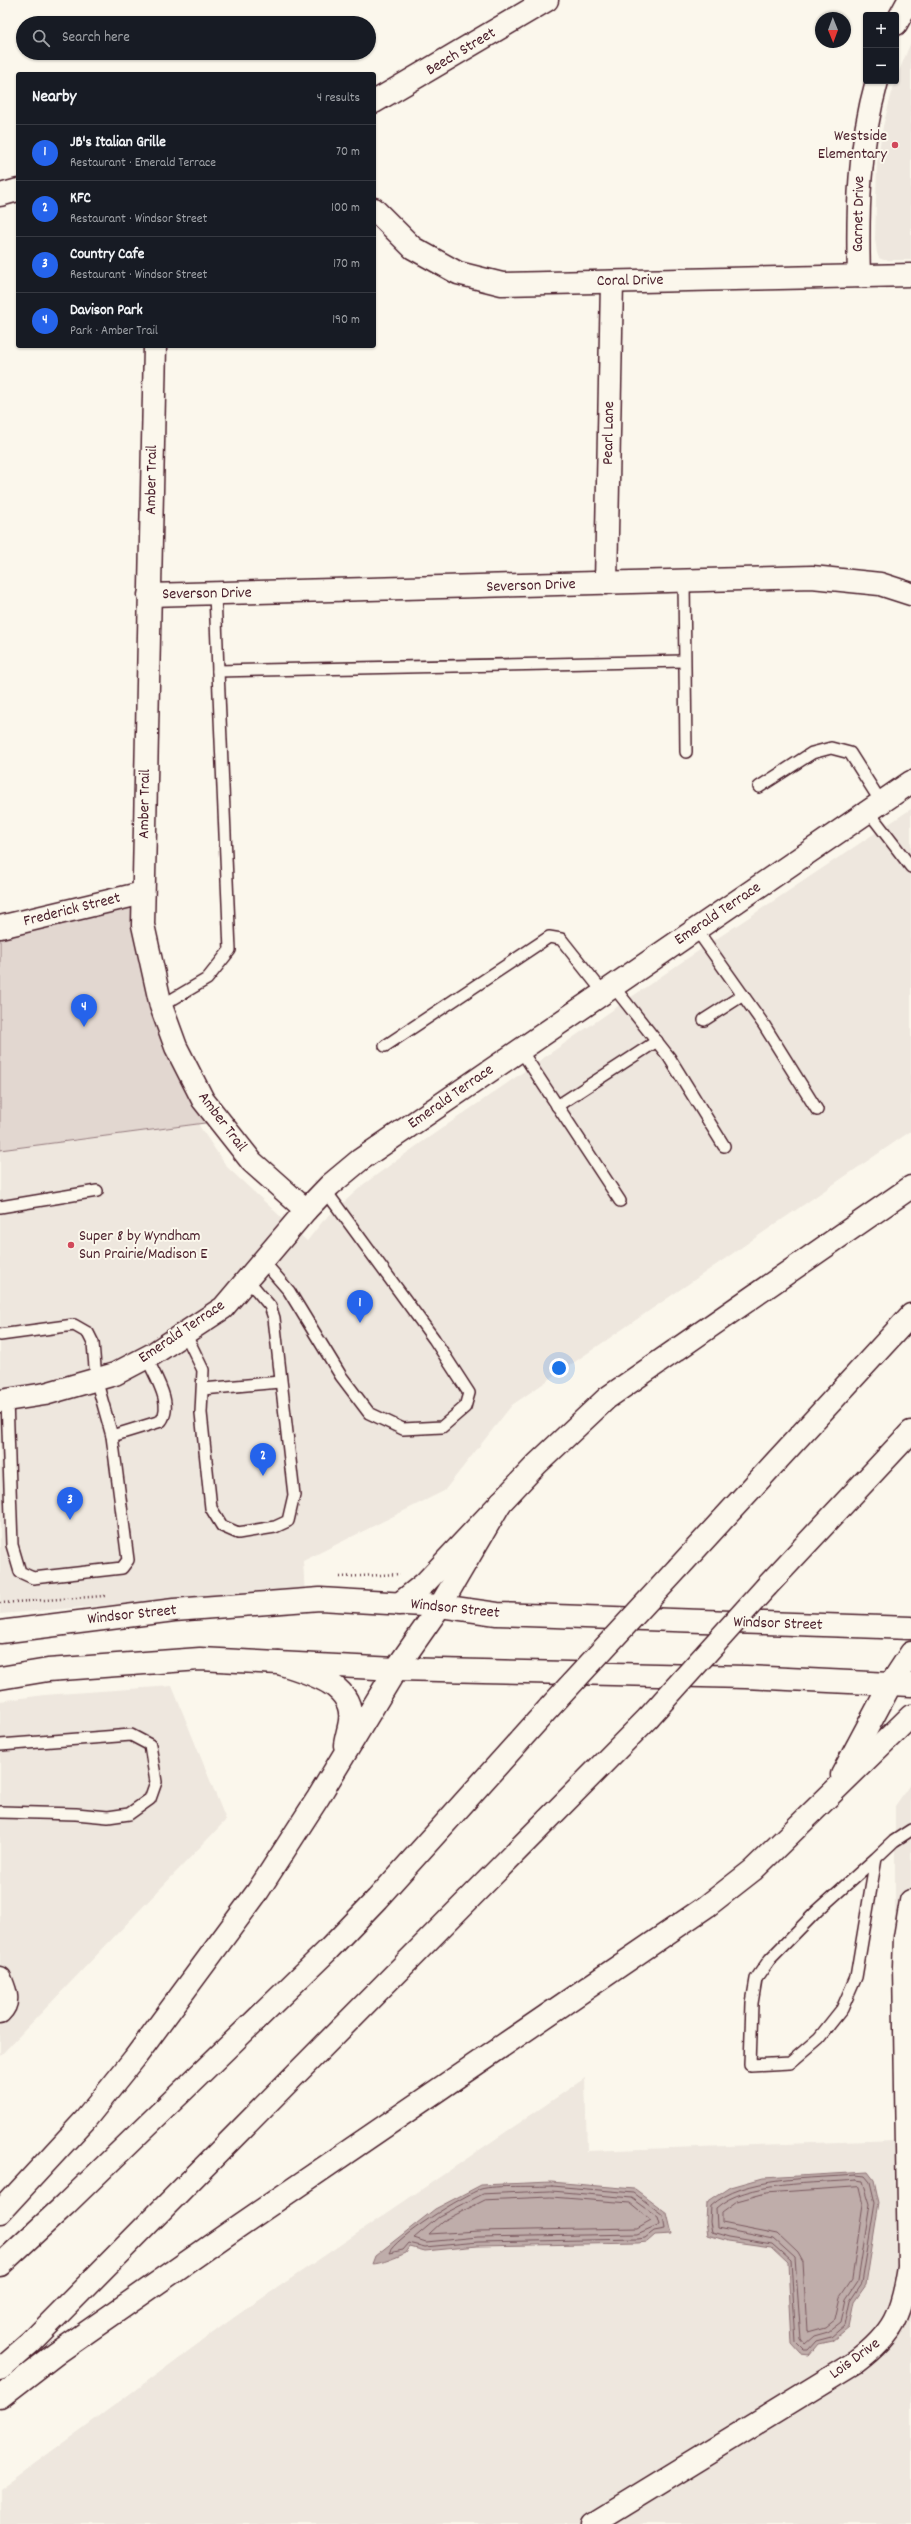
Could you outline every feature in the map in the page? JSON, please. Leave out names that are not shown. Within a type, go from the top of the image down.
[{"type":"main road","name":"Beech Street","points":[[376,101],[547,0]]},
{"type":"main road","points":[[899,18],[909,0]]},
{"type":"main road","name":"Garnet Drive","points":[[858,276],[858,215],[861,158],[868,113],[876,84]]},
{"type":"main road","points":[[0,195],[16,191]]},
{"type":"main road","name":"Coral Drive","points":[[376,211],[412,248],[458,273],[502,284],[911,275]]},
{"type":"main road","name":"Pearl Lane","points":[[606,583],[612,282]]},
{"type":"main road","name":"Amber Trail","points":[[155,348],[143,893],[144,925],[161,1006],[176,1048],[203,1100],[252,1162],[306,1210]]},
{"type":"main road","name":"Severson Drive","points":[[149,595],[819,577],[880,584],[911,594]]},
{"type":"main road","name":"Emerald Terrace","points":[[3,1401],[44,1394],[115,1374],[147,1358],[223,1308],[306,1210],[325,1190],[360,1160],[911,782]]},
{"type":"main road","name":"Frederick Street","points":[[0,927],[143,893]]},
{"type":"main road","points":[[399,1604],[425,1583],[501,1502],[607,1398],[911,1187]]},
{"type":"main road","points":[[0,2265],[65,2205],[328,1950],[377,1899],[549,1708],[911,1316]]},
{"type":"main road","points":[[0,2369],[41,2332],[648,1718],[767,1586],[911,1432]]},
{"type":"main road","points":[[0,2212],[85,2120],[191,1983],[258,1891],[341,1761],[396,1669],[440,1606],[501,1502]]},
{"type":"main road","name":"Windsor Street","points":[[0,1632],[174,1610],[320,1599],[440,1606],[497,1614],[911,1628]]},
{"type":"main road","points":[[833,1790],[901,1685],[911,1653]]},
{"type":"main road","points":[[0,1678],[48,1670],[200,1659],[396,1669],[746,1677],[901,1685]]},
{"type":"main road","points":[[279,1663],[321,1678],[346,1698],[351,1720],[341,1761]]},
{"type":"main road","points":[[0,2397],[57,2353],[236,2228],[707,1906],[752,1870],[911,1716]]},
{"type":"main road","name":"Lois Drive","points":[[592,2524],[856,2362],[878,2346],[894,2325],[901,2309],[909,2267],[904,1967],[905,1937],[911,1901]]},
{"type":"lane","points":[[684,581],[686,752]]},
{"type":"lane","points":[[161,1006],[207,979],[230,950],[214,594]]},
{"type":"lane","points":[[218,671],[684,662]]},
{"type":"lane","points":[[759,787],[812,753],[831,748],[850,753],[874,807],[911,867]]},
{"type":"lane","points":[[696,929],[743,995],[817,1110]]},
{"type":"lane","points":[[385,1046],[549,937],[561,940],[657,1041],[724,1146]]},
{"type":"lane","points":[[704,1020],[743,995]]},
{"type":"lane","points":[[557,1106],[657,1041]]},
{"type":"lane","points":[[520,1049],[620,1201]]},
{"type":"lane","points":[[263,1261],[289,1291],[341,1376],[369,1412],[403,1429],[442,1427],[465,1406],[469,1393],[434,1338],[325,1190]]},
{"type":"lane","points":[[0,1207],[96,1191]]},
{"type":"lane","points":[[185,1333],[203,1370],[201,1413],[211,1508],[222,1526],[238,1532],[275,1527],[288,1521],[292,1510],[294,1495],[280,1382],[274,1318],[270,1306],[247,1279]]},
{"type":"lane","points":[[0,1335],[74,1325],[88,1332],[93,1344],[96,1379],[112,1436],[128,1560],[122,1568],[33,1578],[20,1572],[12,1545],[3,1401]]},
{"type":"lane","points":[[112,1436],[161,1421],[167,1414],[166,1405],[147,1358]]},
{"type":"lane","points":[[203,1389],[280,1382]]},
{"type":"lane","points":[[0,1745],[131,1735],[150,1745],[156,1782],[150,1799],[129,1814],[108,1817],[76,1814],[0,1812]]},
{"type":"lane","points":[[876,1858],[856,1977],[842,2009],[819,2038],[790,2064],[750,2064],[752,2003],[756,1979],[770,1959],[817,1911],[894,1841],[911,1830]]},
{"type":"shaded area","name":"Westside Elementary","points":[[911,42],[911,260],[884,260],[879,258],[875,239],[877,163],[883,126],[894,84],[899,84],[899,71]]},
{"type":"shaded area","points":[[911,809],[911,1131],[512,1405],[444,1491],[303,1561],[305,1595],[207,1597],[0,1614],[0,1150],[198,1124],[227,1167],[307,1241],[323,1221],[364,1184],[415,1147],[679,964]]},
{"type":"shaded area","points":[[143,893],[161,1006],[220,1121],[0,1150],[0,927]]},
{"type":"shaded area","points":[[172,1686],[226,1820],[0,2056],[0,1701],[44,1695]]},
{"type":"shaded area","points":[[911,1783],[911,2524],[0,2524],[0,2489],[236,2316],[585,2078],[587,2151],[895,2140],[895,1806]]},
{"type":"water","points":[[868,2172],[874,2180],[879,2203],[866,2285],[854,2302],[849,2327],[832,2341],[818,2344],[809,2355],[801,2354],[792,2344],[788,2263],[771,2247],[728,2241],[708,2235],[706,2222],[707,2203],[731,2187],[763,2178]]},
{"type":"water","points":[[551,2182],[635,2189],[667,2213],[672,2234],[655,2235],[647,2242],[638,2243],[478,2246],[425,2251],[410,2247],[406,2253],[384,2262],[372,2264],[375,2256],[435,2209],[481,2185]]},
{"type":"place","name":"Westside Elementary","points":[[895,145]]},
{"type":"place","name":"Davison Park","points":[[84,1027]]},
{"type":"place","name":"Super 8 by Wyndham Sun Prairie/Madison E","points":[[71,1245]]},
{"type":"place","name":"JB's Italian Grille","points":[[360,1323]]},
{"type":"place","name":"KFC","points":[[263,1476]]},
{"type":"place","name":"Country Cafe","points":[[70,1520]]}]
